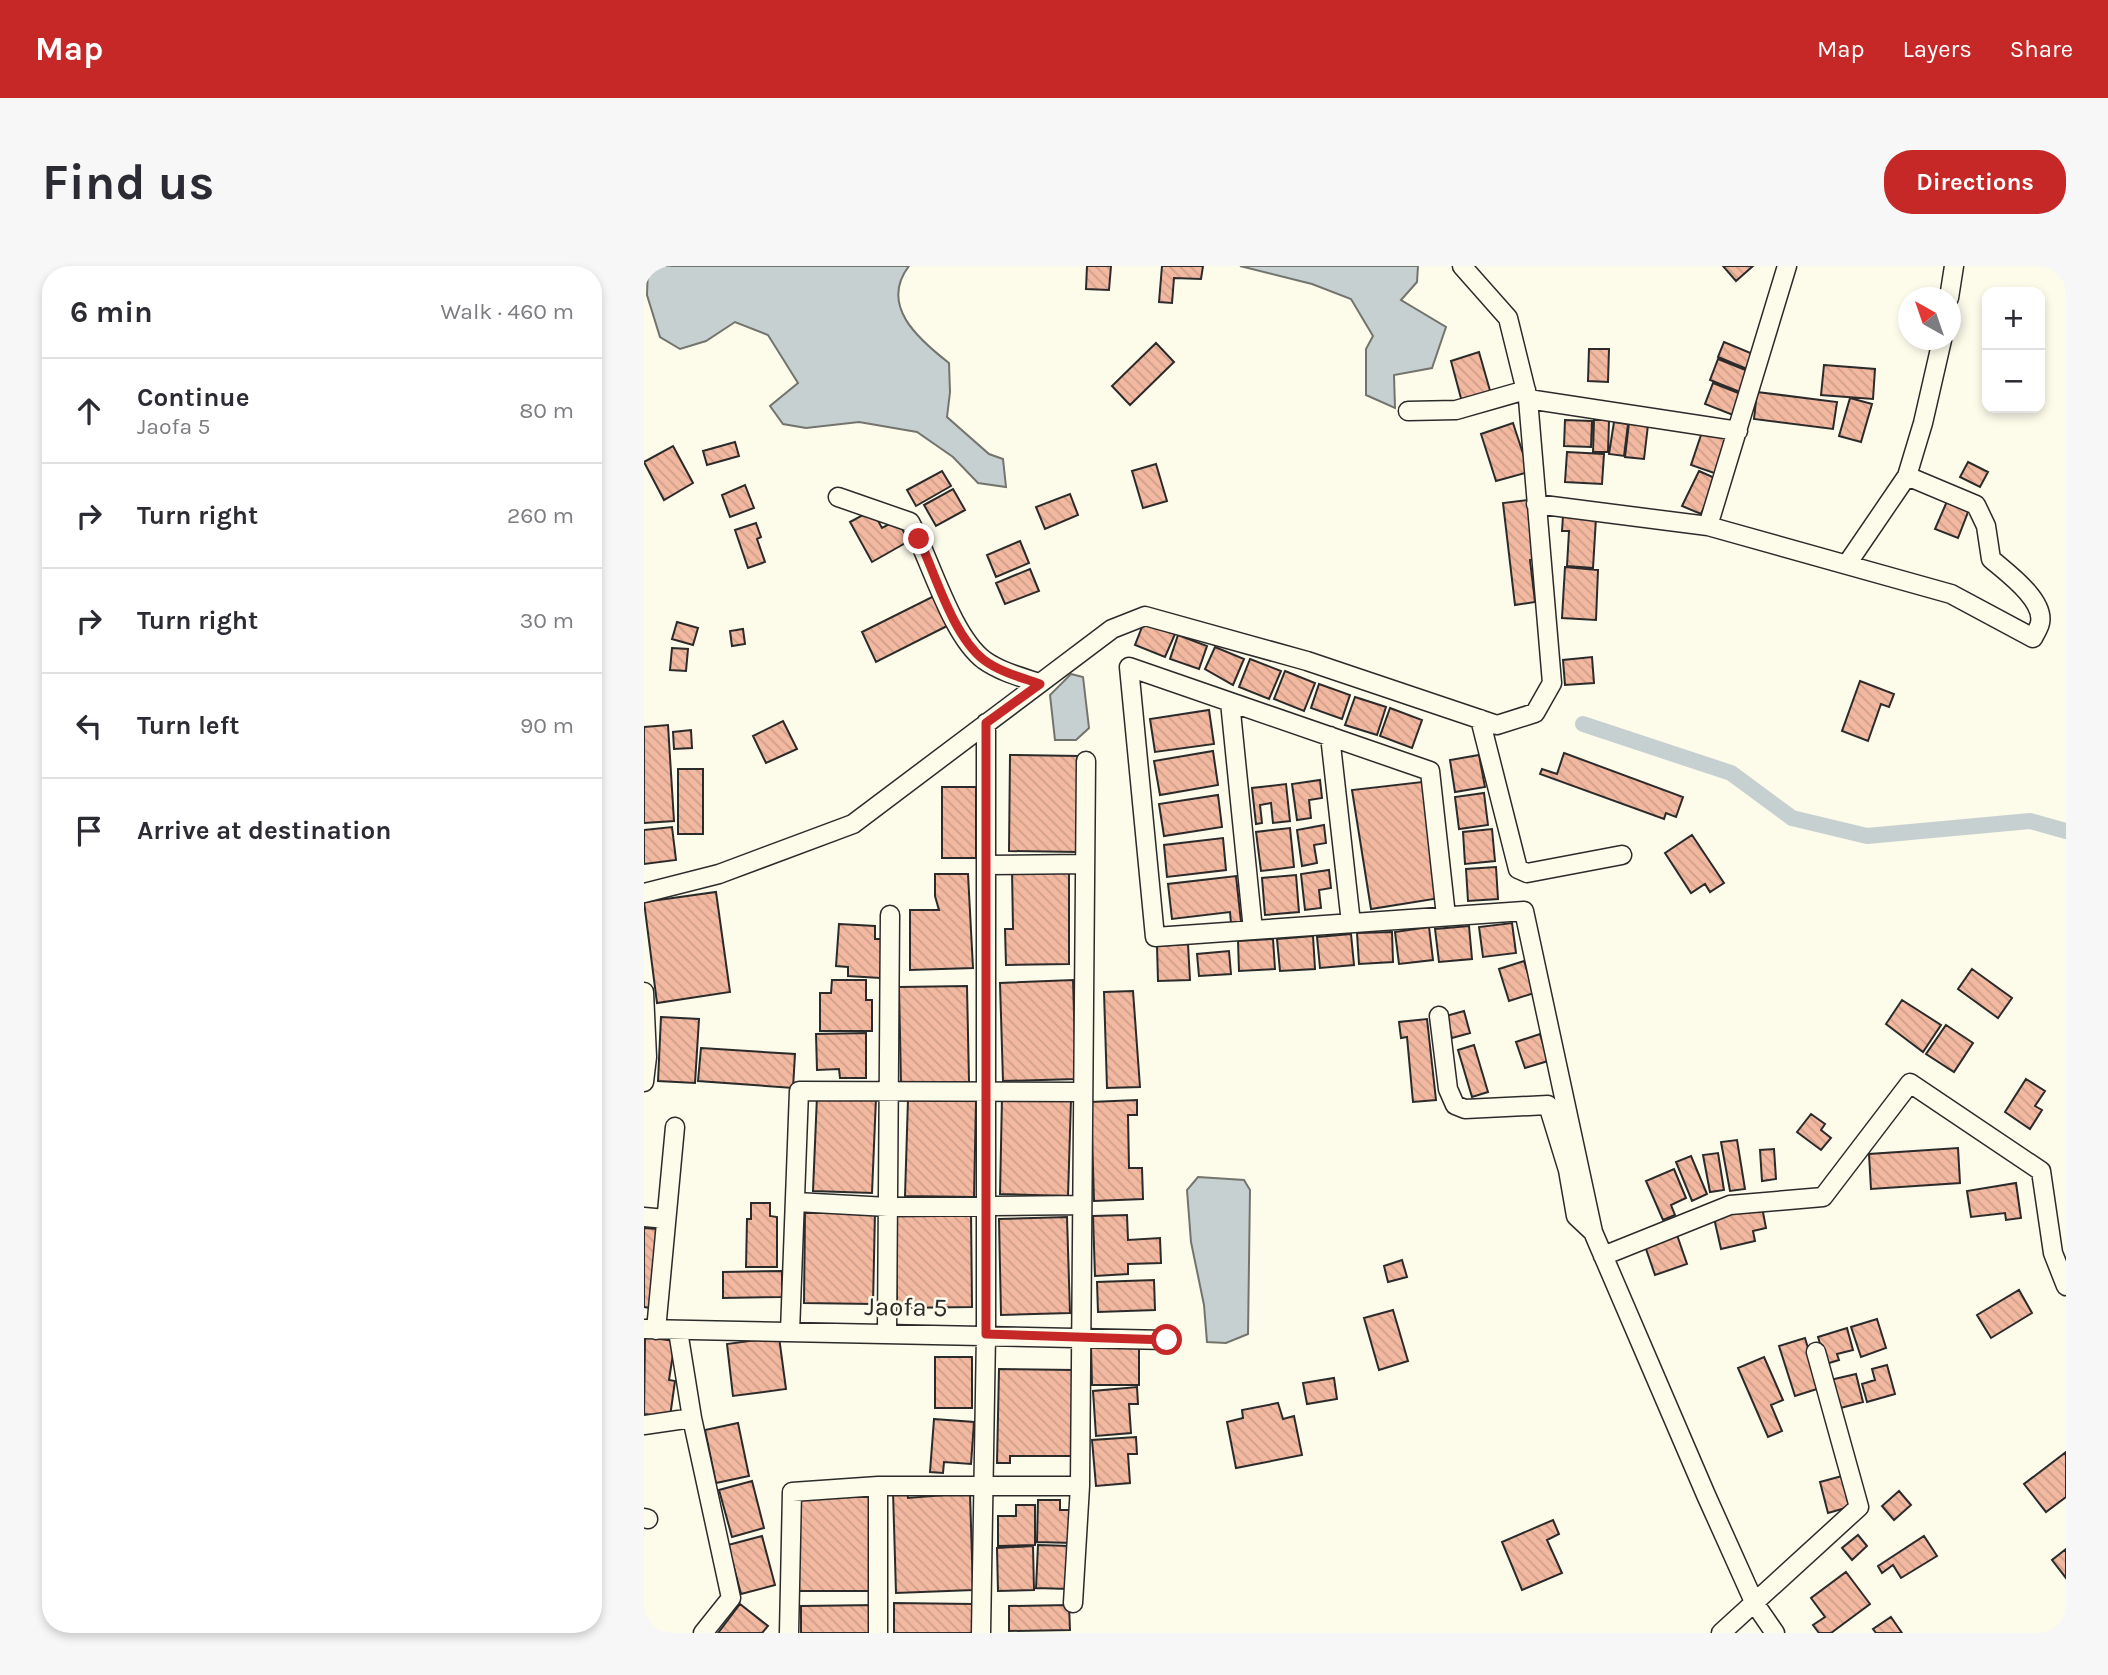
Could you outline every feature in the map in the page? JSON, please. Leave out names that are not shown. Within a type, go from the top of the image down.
[{"type":"street","points":[[644,894],[719,874],[853,824],[1112,629],[1145,616],[1307,661],[1497,724],[1535,713],[1552,683],[1527,395],[1508,318],[1462,266]]},
{"type":"street","points":[[1708,526],[1787,266]]},
{"type":"street","points":[[1951,287],[1954,266]]},
{"type":"street","points":[[1847,564],[1907,476],[1923,423],[1940,350]]},
{"type":"street","points":[[1408,411],[1456,410],[1527,395],[1738,431]]},
{"type":"street","points":[[1536,504],[1708,526],[1951,594],[2033,638],[2041,622],[2038,609],[2022,585],[1991,559],[1986,526],[1976,505],[1907,476]]},
{"type":"street","points":[[838,497],[910,522],[965,642],[996,667],[1040,684]]},
{"type":"street","points":[[1446,916],[1430,771],[1129,667],[1155,937],[1524,911],[1593,1232],[1755,1604],[1775,1633]]},
{"type":"street","points":[[1230,702],[1253,930]]},
{"type":"street","points":[[1480,719],[1518,869],[1527,873],[1622,855]]},
{"type":"street","points":[[981,1633],[986,1334],[986,723]]},
{"type":"street","points":[[1331,736],[1352,923]]},
{"type":"street","points":[[1073,1603],[1080,1486],[1083,864],[1086,761]]},
{"type":"street","points":[[986,865],[1083,864]]},
{"type":"street","points":[[887,1334],[890,915]]},
{"type":"street","points":[[644,992],[644,1082]]},
{"type":"street","points":[[1439,1016],[1448,1089],[1455,1105],[1465,1109],[1548,1105],[1568,1170],[1576,1216],[1593,1232]]},
{"type":"street","points":[[1603,1256],[1730,1205],[1823,1197],[1910,1083],[2041,1171],[2053,1252],[2066,1286]]},
{"type":"street","points":[[790,1332],[799,1091],[1082,1092]]},
{"type":"street","points":[[650,1330],[666,1219],[675,1126]]},
{"type":"street","points":[[796,1202],[888,1207],[1082,1205]]},
{"type":"street","points":[[644,1217],[666,1219]]},
{"type":"street","name":"Jaofa 5","points":[[650,1330],[986,1334],[1167,1340]]},
{"type":"street","points":[[678,1331],[692,1418],[731,1598],[702,1633]]},
{"type":"street","points":[[1721,1633],[1859,1507],[1816,1352]]},
{"type":"street","points":[[644,1425],[692,1418]]},
{"type":"street","points":[[789,1633],[792,1492],[878,1486],[1080,1486]]},
{"type":"street","points":[[878,1486],[878,1633]]},
{"type":"shaded area","points":[[648,266],[909,266],[901,280],[898,294],[900,308],[915,332],[949,363],[947,417],[989,454],[1003,459],[1006,487],[978,483],[953,457],[917,432],[859,422],[806,428],[783,424],[770,406],[798,383],[768,335],[735,322],[706,341],[680,349],[660,337],[647,295]]},
{"type":"shaded area","points":[[1240,266],[1418,266],[1417,282],[1401,300],[1446,327],[1432,368],[1394,375],[1395,408],[1366,395],[1366,349],[1373,336],[1351,299],[1312,284]]},
{"type":"shaded area","points":[[1071,674],[1083,677],[1089,728],[1076,740],[1055,740],[1050,695]]},
{"type":"shaded area","points":[[1198,1177],[1244,1180],[1250,1190],[1248,1334],[1226,1343],[1207,1342],[1204,1305],[1191,1242],[1187,1190]]},
{"type":"building","points":[[1087,266],[1111,266],[1109,290],[1086,289]]},
{"type":"building","points":[[1162,266],[1203,266],[1201,279],[1174,278],[1172,303],[1159,302]]},
{"type":"building","points":[[1723,266],[1753,266],[1736,281]]},
{"type":"building","points":[[1724,342],[1753,354],[1747,369],[1718,357]]},
{"type":"building","points":[[1156,343],[1174,362],[1130,405],[1112,386]]},
{"type":"building","points":[[1589,349],[1609,349],[1608,382],[1588,381]]},
{"type":"building","points":[[1479,352],[1491,394],[1462,402],[1451,361]]},
{"type":"building","points":[[1718,359],[1748,371],[1740,392],[1710,380]]},
{"type":"building","points":[[1824,365],[1875,369],[1873,399],[1821,395]]},
{"type":"building","points":[[1713,383],[1741,394],[1733,415],[1705,404]]},
{"type":"building","points":[[1757,392],[1837,402],[1833,429],[1754,419]]},
{"type":"building","points":[[1850,398],[1872,404],[1861,442],[1839,436]]},
{"type":"building","points":[[1565,420],[1592,421],[1591,447],[1564,446]]},
{"type":"building","points":[[1594,420],[1609,420],[1608,452],[1593,452]]},
{"type":"building","points":[[1614,422],[1628,424],[1624,456],[1609,454]]},
{"type":"building","points":[[1513,423],[1529,472],[1496,481],[1481,434]]},
{"type":"building","points":[[1629,423],[1648,425],[1644,459],[1625,457]]},
{"type":"building","points":[[1703,429],[1730,439],[1717,474],[1691,465]]},
{"type":"building","points":[[735,442],[739,456],[707,465],[703,451]]},
{"type":"building","points":[[673,446],[693,483],[664,500],[644,462]]},
{"type":"building","points":[[1567,452],[1604,454],[1602,484],[1565,482]]},
{"type":"building","points":[[1968,462],[1988,472],[1980,487],[1960,477]]},
{"type":"building","points":[[1156,464],[1167,501],[1143,508],[1132,471]]},
{"type":"building","points":[[942,471],[951,486],[916,506],[907,490]]},
{"type":"building","points":[[1699,471],[1717,479],[1701,514],[1682,506]]},
{"type":"building","points":[[745,485],[754,508],[730,517],[722,495]]},
{"type":"building","points":[[953,489],[965,510],[936,526],[924,505]]},
{"type":"building","points":[[1070,494],[1078,515],[1045,529],[1036,507]]},
{"type":"building","points":[[1948,499],[1970,507],[1958,538],[1935,529]]},
{"type":"building","points":[[1528,500],[1535,559],[1530,560],[1535,602],[1515,605],[1503,503]]},
{"type":"building","points":[[872,510],[882,528],[897,520],[909,541],[872,562],[850,522]]},
{"type":"building","points":[[1563,516],[1596,518],[1593,568],[1567,566],[1569,531],[1562,531]]},
{"type":"building","points":[[756,523],[761,537],[757,539],[765,562],[748,568],[735,530]]},
{"type":"building","points":[[1020,541],[1029,563],[996,577],[987,555]]},
{"type":"building","points":[[1565,567],[1598,570],[1596,620],[1562,618]]},
{"type":"building","points":[[1030,569],[1039,591],[1005,604],[996,583]]},
{"type":"building","points":[[938,594],[953,623],[876,662],[862,632]]},
{"type":"building","points":[[677,622],[698,628],[693,645],[672,639]]},
{"type":"building","points":[[1144,622],[1175,634],[1165,657],[1135,645]]},
{"type":"building","points":[[743,629],[745,644],[732,646],[730,631]]},
{"type":"building","points":[[1178,635],[1207,646],[1199,669],[1170,659]]},
{"type":"building","points":[[1215,647],[1244,659],[1233,685],[1205,669]]},
{"type":"building","points":[[672,648],[688,649],[686,671],[670,670]]},
{"type":"building","points":[[1592,657],[1594,683],[1565,685],[1563,660]]},
{"type":"building","points":[[1250,659],[1281,671],[1269,699],[1239,687]]},
{"type":"building","points":[[1285,671],[1315,683],[1304,711],[1274,699]]},
{"type":"building","points":[[1860,681],[1894,694],[1889,707],[1881,704],[1868,741],[1842,731]]},
{"type":"building","points":[[1319,684],[1350,695],[1342,719],[1311,708]]},
{"type":"building","points":[[1355,697],[1386,707],[1377,735],[1345,725]]},
{"type":"building","points":[[1390,708],[1422,720],[1412,748],[1380,736]]},
{"type":"building","points":[[1209,710],[1214,744],[1155,752],[1150,719]]},
{"type":"building","points":[[783,721],[797,749],[766,763],[753,736]]},
{"type":"building","points":[[668,725],[674,821],[644,823],[644,727]]},
{"type":"building","points":[[691,730],[692,748],[674,749],[673,732]]},
{"type":"building","points":[[1213,751],[1218,785],[1160,795],[1154,761]]},
{"type":"building","points":[[1564,753],[1683,797],[1676,817],[1666,813],[1664,819],[1540,774],[1542,769],[1557,774]]},
{"type":"building","points":[[1010,755],[1079,756],[1077,852],[1009,851]]},
{"type":"building","points":[[1479,755],[1485,787],[1455,792],[1450,760]]},
{"type":"building","points":[[678,769],[703,769],[703,834],[678,834]]},
{"type":"building","points":[[1320,780],[1322,798],[1309,800],[1311,818],[1297,820],[1292,784]]},
{"type":"building","points":[[1422,782],[1440,898],[1371,909],[1352,790]]},
{"type":"building","points":[[1286,784],[1290,821],[1273,823],[1271,803],[1260,805],[1262,823],[1256,824],[1252,788]]},
{"type":"building","points":[[942,787],[976,787],[976,858],[942,858]]},
{"type":"building","points":[[1484,793],[1488,825],[1459,829],[1455,797]]},
{"type":"building","points":[[1218,795],[1222,827],[1164,836],[1159,804]]},
{"type":"building","points":[[1324,825],[1326,843],[1314,845],[1317,863],[1302,866],[1297,830]]},
{"type":"building","points":[[672,827],[676,860],[644,864],[644,830]]},
{"type":"building","points":[[1290,828],[1294,867],[1261,871],[1256,832]]},
{"type":"building","points":[[1492,829],[1495,861],[1465,864],[1463,832]]},
{"type":"building","points":[[1692,835],[1724,883],[1710,892],[1705,884],[1691,893],[1665,853]]},
{"type":"building","points":[[1223,838],[1226,870],[1167,877],[1164,845]]},
{"type":"building","points":[[1496,867],[1498,899],[1468,901],[1466,869]]},
{"type":"building","points":[[1069,868],[1069,964],[1006,965],[1005,929],[1013,929],[1012,869]]},
{"type":"building","points":[[1329,870],[1331,888],[1319,890],[1321,908],[1305,910],[1301,874]]},
{"type":"building","points":[[935,874],[968,874],[973,968],[910,970],[910,910],[939,910],[935,896]]},
{"type":"building","points":[[1296,875],[1299,912],[1265,915],[1262,878]]},
{"type":"building","points":[[1236,876],[1241,922],[1231,923],[1230,912],[1172,919],[1168,884]]},
{"type":"building","points":[[716,892],[730,992],[657,1003],[644,902]]},
{"type":"building","points":[[1512,923],[1516,953],[1483,957],[1479,927]]},
{"type":"building","points":[[839,924],[875,926],[875,939],[883,939],[880,978],[848,976],[848,967],[836,966]]},
{"type":"building","points":[[1469,926],[1472,959],[1439,962],[1435,929]]},
{"type":"building","points":[[1429,927],[1433,960],[1399,964],[1395,932]]},
{"type":"building","points":[[1392,932],[1393,962],[1359,964],[1357,933]]},
{"type":"building","points":[[1351,934],[1354,965],[1320,968],[1317,937]]},
{"type":"building","points":[[1313,936],[1315,969],[1280,971],[1277,939]]},
{"type":"building","points":[[1273,939],[1275,969],[1239,971],[1238,941]]},
{"type":"building","points":[[1188,944],[1190,980],[1158,981],[1157,946]]},
{"type":"building","points":[[1229,951],[1231,974],[1199,976],[1197,954]]},
{"type":"building","points":[[1524,961],[1534,993],[1509,1001],[1499,969]]},
{"type":"building","points":[[1972,969],[2012,998],[1998,1018],[1958,989]]},
{"type":"building","points":[[832,980],[866,980],[866,1000],[872,1000],[872,1031],[820,1031],[820,993],[831,993]]},
{"type":"building","points":[[1073,980],[1076,1079],[1003,1081],[1000,983]]},
{"type":"building","points":[[967,986],[969,1082],[901,1084],[899,987]]},
{"type":"building","points":[[1133,991],[1140,1087],[1107,1088],[1104,992]]},
{"type":"building","points":[[1902,1000],[1941,1025],[1923,1052],[1886,1024]]},
{"type":"building","points":[[1464,1011],[1470,1033],[1452,1038],[1446,1016]]},
{"type":"building","points":[[661,1017],[699,1019],[695,1083],[658,1081]]},
{"type":"building","points":[[1427,1019],[1436,1100],[1413,1102],[1407,1037],[1401,1038],[1399,1022]]},
{"type":"building","points":[[1946,1025],[1973,1043],[1954,1072],[1926,1054]]},
{"type":"building","points":[[866,1033],[866,1078],[840,1078],[839,1069],[817,1070],[816,1034]]},
{"type":"building","points":[[1540,1034],[1548,1061],[1525,1068],[1516,1042]]},
{"type":"building","points":[[1474,1045],[1488,1092],[1472,1097],[1458,1050]]},
{"type":"building","points":[[701,1048],[795,1054],[793,1088],[698,1081]]},
{"type":"building","points":[[2026,1079],[2045,1091],[2035,1106],[2042,1110],[2030,1129],[2005,1112]]},
{"type":"building","points":[[817,1096],[876,1098],[872,1193],[813,1191]]},
{"type":"building","points":[[1002,1098],[1071,1100],[1068,1196],[1000,1194]]},
{"type":"building","points":[[908,1099],[976,1101],[974,1197],[905,1196]]},
{"type":"building","points":[[1137,1100],[1137,1115],[1128,1115],[1129,1168],[1142,1168],[1143,1199],[1094,1201],[1091,1102]]},
{"type":"building","points":[[1811,1114],[1825,1124],[1821,1130],[1831,1138],[1821,1150],[1797,1132]]},
{"type":"building","points":[[1737,1140],[1745,1189],[1730,1191],[1721,1142]]},
{"type":"building","points":[[1958,1148],[1960,1183],[1871,1189],[1869,1154]]},
{"type":"building","points":[[1774,1149],[1776,1179],[1762,1181],[1760,1150]]},
{"type":"building","points":[[1718,1153],[1724,1190],[1710,1192],[1703,1155]]},
{"type":"building","points":[[1691,1156],[1707,1194],[1692,1201],[1676,1162]]},
{"type":"building","points":[[1674,1169],[1686,1198],[1671,1205],[1675,1215],[1663,1220],[1646,1181]]},
{"type":"building","points":[[2016,1183],[2021,1218],[2006,1220],[2005,1213],[1971,1217],[1967,1191]]},
{"type":"building","points":[[751,1203],[770,1203],[770,1216],[777,1217],[777,1267],[746,1267],[747,1219],[751,1219]]},
{"type":"building","points":[[1762,1207],[1766,1228],[1753,1231],[1755,1241],[1721,1249],[1714,1218]]},
{"type":"building","points":[[805,1211],[875,1212],[873,1304],[804,1303]]},
{"type":"building","points":[[971,1211],[972,1307],[897,1308],[896,1212]]},
{"type":"building","points":[[1127,1215],[1128,1240],[1160,1238],[1161,1263],[1128,1264],[1128,1274],[1095,1276],[1093,1216]]},
{"type":"building","points":[[1067,1217],[1070,1313],[1001,1315],[999,1219]]},
{"type":"building","points":[[644,1228],[657,1229],[650,1308],[644,1307]]},
{"type":"building","points":[[1677,1235],[1687,1264],[1655,1275],[1645,1246]]},
{"type":"building","points":[[1402,1260],[1407,1277],[1388,1282],[1384,1266]]},
{"type":"building","points":[[782,1271],[782,1297],[723,1298],[723,1272]]},
{"type":"building","points":[[1154,1280],[1155,1310],[1098,1312],[1097,1282]]},
{"type":"building","points":[[2019,1290],[2032,1313],[1991,1338],[1977,1315]]},
{"type":"building","points":[[1393,1310],[1408,1361],[1379,1370],[1364,1318]]},
{"type":"building","points":[[1877,1319],[1886,1348],[1861,1357],[1851,1327]]},
{"type":"building","points":[[1847,1328],[1853,1350],[1837,1354],[1839,1360],[1826,1364],[1818,1337]]},
{"type":"building","points":[[645,1337],[675,1341],[669,1380],[675,1381],[670,1417],[644,1414]]},
{"type":"building","points":[[779,1337],[786,1389],[733,1396],[727,1344]]},
{"type":"building","points":[[1805,1338],[1820,1388],[1795,1396],[1779,1346]]},
{"type":"building","points":[[1139,1346],[1139,1385],[1092,1385],[1091,1347]]},
{"type":"building","points":[[935,1357],[972,1357],[972,1408],[935,1408]]},
{"type":"building","points":[[1764,1357],[1783,1400],[1771,1405],[1782,1431],[1768,1437],[1738,1368]]},
{"type":"building","points":[[1887,1365],[1895,1394],[1867,1402],[1862,1384],[1875,1380],[1872,1369]]},
{"type":"building","points":[[999,1369],[1074,1370],[1071,1456],[1010,1456],[1010,1463],[997,1463]]},
{"type":"building","points":[[1856,1374],[1863,1402],[1837,1409],[1830,1380]]},
{"type":"building","points":[[1334,1378],[1337,1399],[1307,1404],[1303,1383]]},
{"type":"building","points":[[1137,1387],[1138,1404],[1129,1404],[1131,1433],[1096,1436],[1093,1391]]},
{"type":"building","points":[[1278,1403],[1283,1419],[1294,1416],[1302,1455],[1236,1468],[1227,1422],[1243,1418],[1242,1410]]},
{"type":"building","points":[[934,1419],[974,1422],[971,1464],[944,1462],[943,1473],[930,1472]]},
{"type":"building","points":[[738,1423],[749,1476],[716,1483],[705,1430]]},
{"type":"building","points":[[1136,1437],[1137,1454],[1128,1454],[1130,1483],[1096,1486],[1092,1440]]},
{"type":"building","points":[[2066,1452],[2066,1497],[2046,1512],[2024,1484]]},
{"type":"building","points":[[1842,1476],[1849,1507],[1828,1513],[1820,1482]]},
{"type":"building","points":[[752,1481],[764,1528],[732,1537],[719,1490]]},
{"type":"building","points":[[893,1491],[907,1491],[908,1498],[970,1493],[973,1590],[896,1593]]},
{"type":"building","points":[[1899,1491],[1911,1505],[1894,1520],[1882,1506]]},
{"type":"building","points":[[875,1492],[877,1591],[799,1591],[798,1495]]},
{"type":"building","points":[[1038,1500],[1060,1500],[1060,1510],[1073,1510],[1072,1543],[1037,1542]]},
{"type":"building","points":[[1016,1505],[1035,1505],[1035,1545],[998,1546],[998,1516],[1016,1516]]},
{"type":"building","points":[[1553,1520],[1559,1534],[1547,1540],[1562,1573],[1522,1590],[1502,1542]]},
{"type":"building","points":[[1858,1535],[1867,1546],[1852,1560],[1842,1548]]},
{"type":"building","points":[[762,1536],[775,1585],[741,1594],[728,1545]]},
{"type":"building","points":[[1924,1536],[1937,1556],[1901,1578],[1893,1565],[1882,1573],[1878,1566]]},
{"type":"building","points":[[1038,1545],[1070,1546],[1069,1589],[1036,1588]]},
{"type":"building","points":[[1033,1546],[1034,1590],[998,1591],[997,1548]]},
{"type":"building","points":[[2066,1549],[2066,1578],[2052,1560]]},
{"type":"building","points":[[1846,1572],[1870,1604],[1831,1633],[1819,1633],[1813,1625],[1825,1617],[1811,1598]]},
{"type":"building","points":[[894,1603],[973,1604],[972,1633],[894,1633]]},
{"type":"building","points":[[740,1604],[768,1626],[762,1633],[718,1633]]},
{"type":"building","points":[[876,1605],[876,1633],[801,1633],[801,1606]]},
{"type":"building","points":[[1069,1605],[1070,1630],[1009,1631],[1009,1606]]},
{"type":"building","points":[[1891,1617],[1902,1633],[1876,1633],[1873,1629]]},
{"type":"waterway","points":[[1583,724],[1731,773],[1792,818],[1867,836],[2030,821],[2066,831]]},
{"type":"route","points":[[919,539],[965,642],[985,661],[1007,673],[1040,684],[986,723],[986,1334],[1167,1340]]}]
